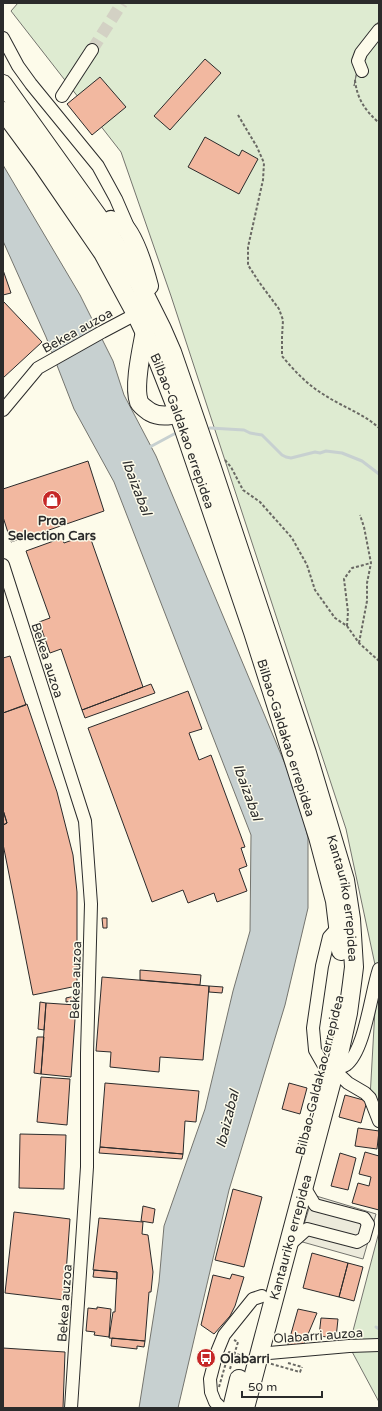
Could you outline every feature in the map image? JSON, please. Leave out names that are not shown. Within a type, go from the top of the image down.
[{"type":"highway","name":"Bilbao-Galdakao errepidea","points":[[3,84],[102,227],[106,260],[136,314],[184,409],[255,640],[318,837],[335,901],[342,961],[339,1002],[329,1067],[262,1296],[232,1408]]},
{"type":"highway","name":"Bilbao-Galdakao errepidea","points":[[3,111],[42,164],[102,227]]},
{"type":"highway","points":[[102,227],[120,223],[126,228],[134,241],[157,318]]},
{"type":"highway","name":"Kantauriko errepidea","points":[[102,227],[139,283],[172,352],[184,409],[212,468],[307,753],[345,880],[351,919],[354,967],[348,1013],[329,1067],[303,1185],[245,1408]]},
{"type":"highway","points":[[144,331],[138,376],[137,392],[139,402],[145,409],[162,416],[184,409]]},
{"type":"street","points":[[360,66],[361,53],[379,30]]},
{"type":"street","points":[[3,38],[18,66],[41,97],[84,147],[98,166],[116,198],[134,241]]},
{"type":"street","points":[[62,96],[92,50]]},
{"type":"street","points":[[102,227],[116,208],[116,198]]},
{"type":"street","name":"Bekea auzoa","points":[[3,410],[38,368],[136,314]]},
{"type":"street","name":"Bekea auzoa","points":[[3,565],[84,821],[91,904],[86,1054],[87,1166],[71,1408]]},
{"type":"street","points":[[329,1067],[346,1065],[355,1054],[362,1038],[379,969]]},
{"type":"street","points":[[329,1067],[348,1083],[365,1093],[370,1098],[379,1121]]},
{"type":"street","points":[[287,1247],[307,1229],[358,1242],[364,1238],[368,1224],[364,1218],[315,1205],[303,1185]]},
{"type":"street","points":[[221,1408],[215,1402],[211,1392],[210,1379],[217,1352],[225,1334],[253,1299],[262,1296]]},
{"type":"street","name":"Olabarri auzoa","points":[[260,1350],[269,1353],[379,1345]]},
{"type":"path","points":[[360,66],[355,73],[356,86],[361,103],[368,113],[379,123]]},
{"type":"path","points":[[238,115],[257,147],[264,163],[263,180],[248,246],[248,265],[279,309],[283,320],[282,356],[309,384],[379,428]]},
{"type":"path","points":[[223,458],[231,467],[243,490],[260,502],[292,538],[307,566],[315,590],[335,618],[347,626],[359,643],[379,661]]},
{"type":"path","points":[[359,643],[367,601],[366,583],[371,563],[364,527],[360,515]]},
{"type":"path","points":[[347,626],[348,612],[344,579],[352,568],[371,563]]},
{"type":"path","points":[[225,1334],[238,1342],[229,1372]]},
{"type":"path","points":[[225,1387],[219,1386],[229,1352],[300,1372],[302,1367]]},
{"type":"green space","points":[[18,3],[379,3],[379,21],[362,43],[354,86],[361,53],[379,32],[379,1114],[370,1098],[377,974],[346,829],[171,296],[121,152],[11,11]]},
{"type":"green space","points":[[379,1232],[379,1402],[349,1346]]},
{"type":"shaded area","points":[[313,1195],[376,1214],[363,1259],[299,1241]]},
{"type":"water","name":"Ibaizabal","points":[[3,165],[80,295],[113,361],[124,395],[156,456],[298,795],[308,838],[308,908],[285,1005],[229,1190],[178,1408],[139,1408],[159,1282],[164,1226],[205,1109],[233,991],[250,931],[251,835],[114,482],[74,409],[46,337],[3,241]]},
{"type":"building","points":[[205,59],[221,73],[170,130],[154,116]]},
{"type":"building","points":[[100,77],[126,107],[92,135],[67,104]]},
{"type":"building","points":[[205,137],[239,156],[242,150],[258,159],[239,194],[188,167]]},
{"type":"building","points":[[3,270],[11,293],[3,295]]},
{"type":"building","points":[[3,301],[42,342],[3,378]]},
{"type":"building","name":"Proa Selection Cars","points":[[88,461],[104,511],[11,542],[3,517],[3,489]]},
{"type":"building","points":[[89,534],[143,687],[82,710],[61,649],[50,653],[39,622],[50,618],[26,551],[62,538],[64,543]]},
{"type":"building","points":[[10,656],[26,705],[3,713],[3,658]]},
{"type":"building","points":[[151,684],[155,693],[85,718],[82,710]]},
{"type":"building","points":[[188,691],[202,729],[189,733],[199,760],[211,755],[245,847],[241,848],[247,866],[239,869],[247,891],[217,902],[214,893],[188,903],[183,890],[152,902],[88,728]]},
{"type":"building","points":[[27,704],[57,792],[73,855],[77,892],[77,986],[33,995],[3,844],[3,825],[7,823],[3,810],[3,713]]},
{"type":"building","points":[[3,810],[7,823],[3,825]]},
{"type":"building","points":[[102,918],[107,918],[107,928],[103,928]]},
{"type":"building","points":[[140,970],[201,975],[200,985],[140,980]]},
{"type":"building","points":[[102,977],[209,986],[203,1060],[160,1057],[159,1072],[110,1067],[111,1052],[96,1051]]},
{"type":"building","points":[[209,986],[223,987],[222,993],[209,992]]},
{"type":"building","points":[[75,996],[76,1000],[66,1002],[66,998]]},
{"type":"building","points":[[40,1002],[46,1003],[44,1030],[38,1029]]},
{"type":"building","points":[[46,1003],[76,1005],[71,1077],[41,1074]]},
{"type":"building","points":[[37,1037],[44,1037],[41,1074],[34,1073]]},
{"type":"building","points":[[41,1077],[70,1079],[67,1125],[37,1122]]},
{"type":"building","points":[[105,1083],[199,1091],[196,1122],[185,1121],[183,1154],[100,1147]]},
{"type":"building","points":[[289,1083],[307,1088],[300,1114],[282,1109]]},
{"type":"building","points":[[345,1095],[367,1101],[361,1123],[339,1117]]},
{"type":"building","points":[[358,1128],[379,1131],[377,1149],[355,1146]]},
{"type":"building","points":[[20,1134],[66,1135],[64,1189],[19,1188]]},
{"type":"building","points":[[100,1147],[183,1154],[182,1159],[99,1153]]},
{"type":"building","points":[[365,1152],[379,1156],[379,1210],[352,1203],[358,1183],[369,1186],[371,1177],[359,1174]]},
{"type":"building","points":[[340,1153],[356,1158],[348,1190],[331,1186]]},
{"type":"building","points":[[233,1189],[262,1197],[244,1267],[215,1260]]},
{"type":"building","points":[[143,1206],[155,1209],[153,1223],[141,1221]]},
{"type":"building","points":[[14,1212],[70,1219],[64,1300],[5,1293]]},
{"type":"building","points":[[99,1218],[143,1222],[142,1234],[148,1235],[153,1272],[151,1292],[149,1292],[145,1341],[109,1338],[113,1312],[115,1312],[117,1272],[93,1270]]},
{"type":"building","points":[[312,1253],[348,1263],[339,1297],[303,1288]]},
{"type":"building","points":[[348,1263],[363,1267],[354,1301],[339,1297]]},
{"type":"building","points":[[94,1270],[117,1272],[117,1279],[93,1277]]},
{"type":"building","points":[[232,1274],[244,1277],[235,1306],[230,1316],[214,1334],[201,1325],[213,1275],[230,1279]]},
{"type":"building","points":[[97,1307],[111,1309],[109,1337],[94,1335],[95,1332],[86,1331],[88,1308],[97,1309]]},
{"type":"building","points":[[298,1309],[317,1313],[303,1346],[287,1348]]},
{"type":"building","points":[[321,1318],[338,1319],[336,1338],[319,1336]]},
{"type":"building","points":[[112,1338],[145,1341],[144,1347],[137,1346],[137,1349],[111,1346]]},
{"type":"building","points":[[3,1348],[65,1352],[63,1408],[3,1408]]},
{"type":"waterway","points":[[210,428],[244,430],[250,433],[262,435],[282,455],[291,458],[315,452],[320,453],[326,451],[342,453],[362,461],[379,474]]},
{"type":"waterway","points":[[148,448],[174,434]]},
{"type":"tunnel","points":[[92,50],[122,3]]},
{"type":"place","name":"Proa Selection Cars","points":[[52,500]]},
{"type":"place","name":"Olabarri","points":[[206,1358]]}]
